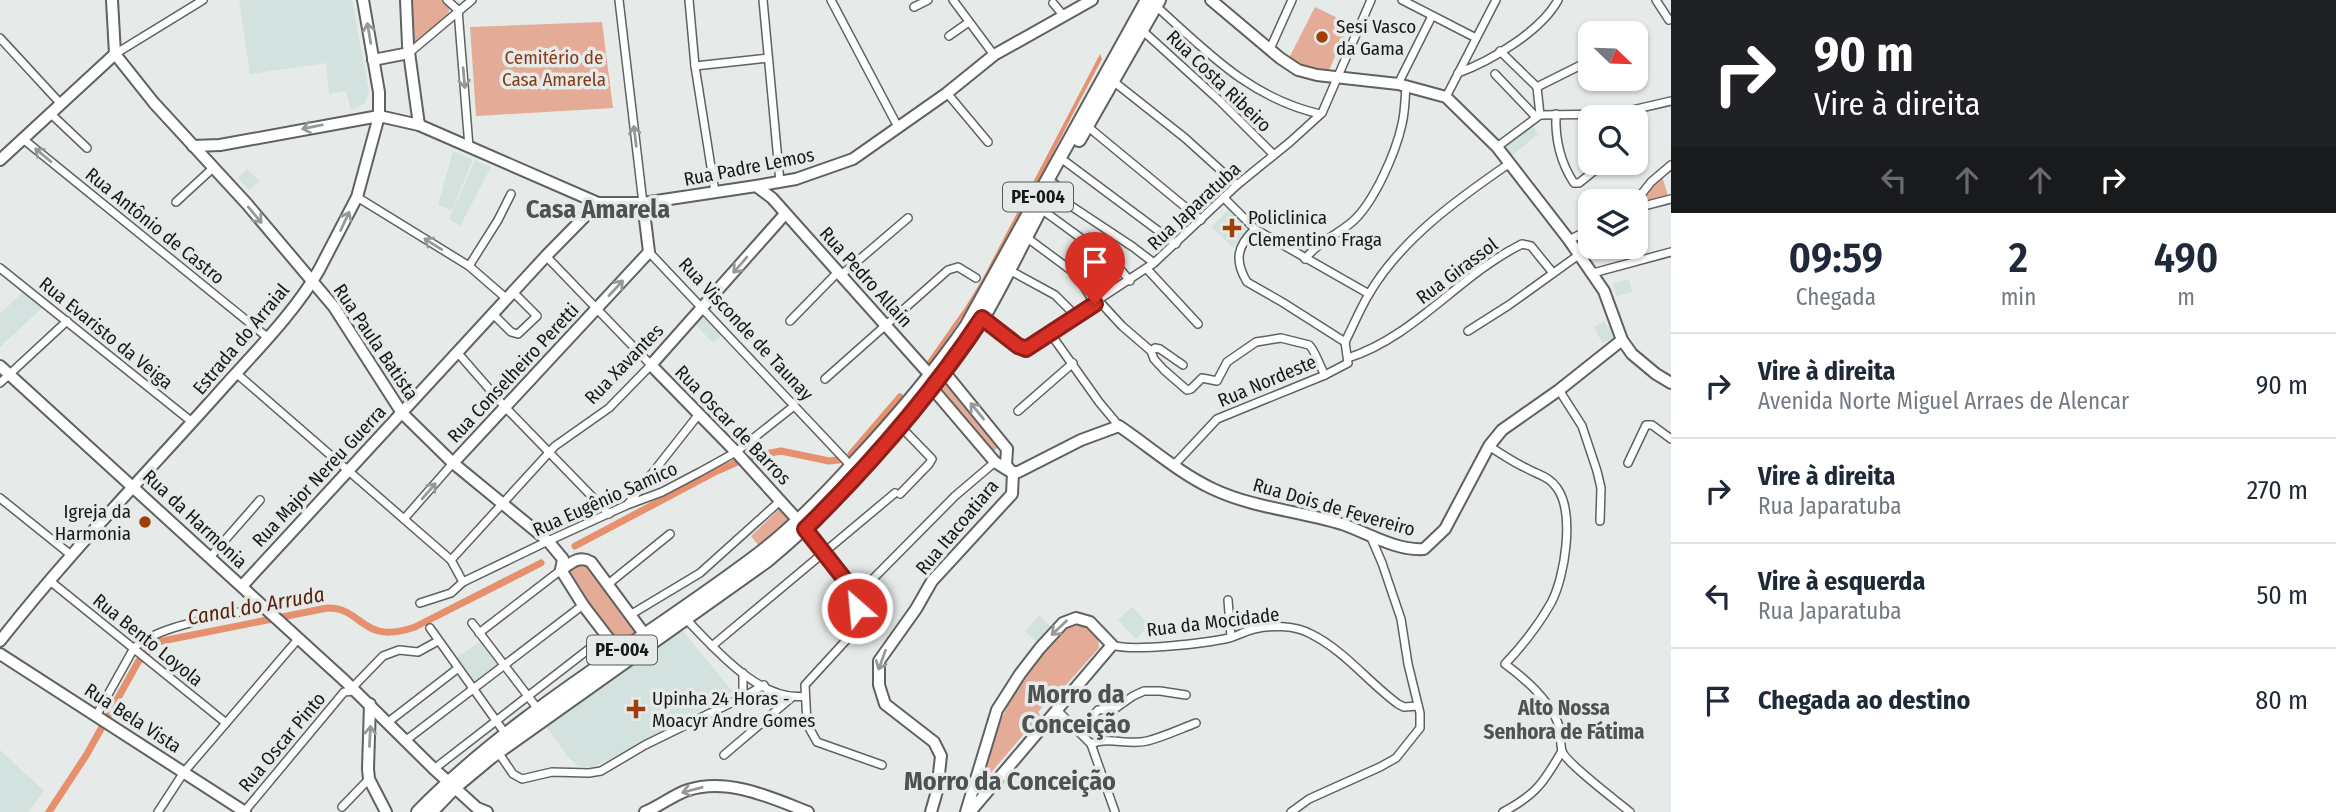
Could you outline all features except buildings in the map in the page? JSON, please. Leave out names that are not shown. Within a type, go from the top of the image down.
[{"type":"main road","name":"PE-004","points":[[418,812],[452,784],[768,561],[802,525],[851,466],[936,375],[982,318],[1066,162],[1143,31],[1154,2]]},
{"type":"main road","name":"PE-004","points":[[431,812],[452,784],[490,747],[619,652],[802,525],[843,492],[901,427],[936,375],[992,284],[1154,2]]},
{"type":"street","points":[[112,0],[116,54]]},
{"type":"street","points":[[0,160],[116,54],[203,0]]},
{"type":"street","name":"Estrada do Arraial","points":[[0,641],[71,555],[236,373],[313,281],[357,197],[379,116],[379,92],[363,0]]},
{"type":"street","points":[[406,0],[409,53],[419,125]]},
{"type":"street","points":[[447,0],[458,10],[470,147]]},
{"type":"street","points":[[373,60],[409,53],[472,0]]},
{"type":"street","points":[[619,0],[649,252]]},
{"type":"street","points":[[689,0],[695,66],[715,192]]},
{"type":"street","points":[[763,0],[780,181],[774,194],[776,203]]},
{"type":"street","points":[[831,0],[898,127]]},
{"type":"street","points":[[914,7],[928,0]]},
{"type":"street","points":[[953,0],[994,55]]},
{"type":"street","name":"Rua Padre Lemos","points":[[379,116],[419,125],[598,202],[643,203],[755,186],[832,168],[853,159],[947,93],[1036,24],[1063,15],[1079,3],[1092,0]]},
{"type":"street","points":[[1211,0],[1223,4],[1270,49],[1298,70],[1335,78],[1402,85],[1446,97],[1497,147],[1578,251]]},
{"type":"street","points":[[1270,49],[1292,0]]},
{"type":"street","name":"Rua Japaratuba","points":[[982,318],[1023,349],[1029,348],[1147,269],[1237,185],[1320,114],[1371,0]]},
{"type":"street","points":[[1402,0],[1476,38]]},
{"type":"street","points":[[1446,97],[1496,0]]},
{"type":"street","points":[[1458,73],[1479,64],[1536,27],[1558,0]]},
{"type":"street","points":[[1656,0],[1670,20]]},
{"type":"street","points":[[1154,2],[1221,66],[1238,78],[1274,98],[1320,114]]},
{"type":"street","points":[[1053,3],[1063,15]]},
{"type":"street","points":[[1305,259],[1316,246],[1350,224],[1365,206],[1395,147],[1404,113],[1402,85],[1433,16]]},
{"type":"street","points":[[948,36],[969,22]]},
{"type":"street","name":"Rua Costa Ribeiro","points":[[1143,31],[1274,155]]},
{"type":"street","points":[[0,38],[60,103]]},
{"type":"street","points":[[1500,51],[1537,87],[1538,116]]},
{"type":"street","name":"Rua Paula Batista","points":[[116,54],[192,146],[334,307],[402,412],[453,463],[552,544],[583,605],[619,652]]},
{"type":"street","points":[[695,66],[768,58]]},
{"type":"street","points":[[1537,87],[1578,66]]},
{"type":"street","points":[[1495,74],[1538,116]]},
{"type":"street","points":[[1113,81],[1185,138],[1237,185]]},
{"type":"street","points":[[947,93],[988,142]]},
{"type":"street","points":[[1497,147],[1538,116],[1615,114],[1671,102]]},
{"type":"street","points":[[50,113],[87,148]]},
{"type":"street","points":[[1556,114],[1557,138],[1564,163],[1576,183],[1587,175]]},
{"type":"street","points":[[192,146],[220,145],[379,116]]},
{"type":"street","points":[[1087,126],[1201,220]]},
{"type":"street","name":"Rua Antônio de Castro","points":[[23,139],[267,337]]},
{"type":"street","points":[[176,202],[211,166],[212,155],[220,145]]},
{"type":"street","points":[[1066,162],[1176,244]]},
{"type":"street","points":[[1348,360],[1345,342],[1369,293],[1395,259],[1471,190],[1510,163]]},
{"type":"street","points":[[1645,189],[1671,165]]},
{"type":"street","name":"Rua Pedro Allain","points":[[755,186],[769,195],[885,324],[936,375]]},
{"type":"street","points":[[1050,192],[1154,263]]},
{"type":"street","points":[[469,266],[511,194]]},
{"type":"street","points":[[357,197],[469,266],[537,316],[517,334],[511,332],[493,314]]},
{"type":"street","points":[[1224,198],[1255,229],[1369,293]]},
{"type":"street","points":[[1648,205],[1671,198]]},
{"type":"street","name":"Rua Major Nereu Guerra","points":[[242,586],[598,202]]},
{"type":"street","points":[[1041,209],[1115,263],[1130,281]]},
{"type":"street","name":"Rua Xavantes","points":[[451,559],[560,442],[609,408],[651,365],[785,214]]},
{"type":"street","points":[[790,321],[839,274],[908,218]]},
{"type":"street","points":[[1255,229],[1239,248],[1247,282],[1345,342]]},
{"type":"street","points":[[1569,240],[1578,236]]},
{"type":"street","points":[[1026,237],[1076,274],[1097,302],[1151,351],[1159,365],[1189,390],[1202,377],[1216,381],[1232,358],[1256,342],[1276,338],[1308,345],[1313,349],[1325,374]]},
{"type":"street","name":"Rua Girassol","points":[[1375,348],[1422,317],[1475,274],[1522,244],[1531,246],[1553,273]]},
{"type":"street","name":"Rua Conselheiro Peretti","points":[[404,519],[649,252]]},
{"type":"street","name":"Rua Visconde de Taunay","points":[[649,252],[851,466]]},
{"type":"street","points":[[1593,273],[1671,252]]},
{"type":"street","points":[[1468,331],[1578,255]]},
{"type":"street","name":"Rua Oscar de Barros","points":[[546,256],[802,525]]},
{"type":"street","points":[[1583,259],[1608,301],[1622,340],[1643,364],[1671,383]]},
{"type":"street","points":[[825,379],[948,270],[956,267],[976,278]]},
{"type":"street","name":"Rua Evaristo da Veiga","points":[[0,268],[192,422]]},
{"type":"street","points":[[1147,269],[1198,324]]},
{"type":"street","points":[[1009,270],[1055,295],[1075,315]]},
{"type":"street","points":[[0,383],[67,321]]},
{"type":"street","name":"Rua Dois de Fevereiro","points":[[1050,333],[1103,408],[1119,426],[1212,489],[1339,523],[1413,549],[1426,548],[1438,538],[1450,521],[1489,446],[1509,424],[1559,390],[1622,340]]},
{"type":"street","name":"Rua Nordeste","points":[[1174,465],[1217,419],[1325,374],[1375,348]]},
{"type":"street","points":[[1151,351],[1160,349],[1183,365]]},
{"type":"street","points":[[457,352],[505,407],[609,514]]},
{"type":"street","points":[[1018,411],[1073,363]]},
{"type":"street","name":"Rua da Harmonia","points":[[0,366],[211,556],[477,808],[487,812]]},
{"type":"street","points":[[236,373],[451,559],[463,582]]},
{"type":"street","points":[[936,375],[1007,451],[1006,465],[1012,472]]},
{"type":"street","points":[[936,375],[995,462],[1004,470],[1012,472],[1081,440],[1119,426]]},
{"type":"street","points":[[1559,390],[1582,426],[1597,471],[1601,488],[1600,521]]},
{"type":"street","name":"Rua Eugênio Samico","points":[[420,603],[451,593],[463,582],[552,544],[627,505],[740,457],[794,406]]},
{"type":"street","points":[[627,505],[699,414]]},
{"type":"street","points":[[1628,463],[1646,425],[1652,425],[1671,439]]},
{"type":"street","points":[[712,646],[897,494],[929,464],[932,459],[901,427]]},
{"type":"street","points":[[1489,446],[1529,470],[1543,474],[1552,482],[1561,494],[1568,530],[1567,544],[1552,601],[1527,640],[1505,664],[1520,674],[1548,705],[1560,730],[1562,751],[1570,761],[1630,812]]},
{"type":"street","points":[[857,595],[955,496],[1007,451]]},
{"type":"street","name":"Rua Itacoatiara","points":[[931,812],[937,791],[941,756],[934,742],[885,704],[878,677],[879,660],[916,609],[932,581],[1012,494],[1012,472]]},
{"type":"street","points":[[0,498],[71,555]]},
{"type":"street","points":[[211,556],[260,500]]},
{"type":"street","points":[[630,615],[700,573],[780,501]]},
{"type":"street","points":[[802,525],[857,595],[857,621],[854,628],[832,658],[805,685],[807,724],[817,743],[882,765]]},
{"type":"street","points":[[607,585],[670,534]]},
{"type":"street","points":[[1291,812],[1309,799],[1396,758],[1420,728],[1401,620],[1370,535]]},
{"type":"street","points":[[479,633],[562,565],[576,560],[588,560],[645,635]]},
{"type":"street","name":"Rua Bento Loyola","points":[[50,581],[226,723]]},
{"type":"street","points":[[1228,600],[1231,637]]},
{"type":"street","points":[[405,741],[583,605]]},
{"type":"street","points":[[98,717],[135,648],[152,634],[264,606]]},
{"type":"street","points":[[1076,618],[1090,622],[1112,645],[968,812],[997,710],[1007,692],[1040,648],[1063,624],[1076,618]]},
{"type":"street","points":[[686,619],[743,673],[791,698]]},
{"type":"street","points":[[472,623],[534,705]]},
{"type":"street","points":[[429,628],[502,729]]},
{"type":"street","name":"Rua da Mocidade","points":[[1112,645],[1131,648],[1202,643],[1231,637],[1254,628],[1294,628],[1308,632],[1335,649],[1398,704],[1418,706]]},
{"type":"street","points":[[435,769],[607,635]]},
{"type":"street","points":[[158,812],[184,772],[299,638]]},
{"type":"street","name":"Rua Oscar Pinto","points":[[244,812],[349,688],[383,656],[399,650],[418,652],[438,641]]},
{"type":"street","name":"Rua Bela Vista","points":[[0,654],[244,812]]},
{"type":"street","points":[[387,723],[457,669]]},
{"type":"street","points":[[743,673],[743,697]]},
{"type":"street","points":[[498,752],[513,774],[522,779],[552,772],[595,773],[764,685]]},
{"type":"street","points":[[1079,732],[1098,710],[1116,708],[1144,691],[1186,695]]},
{"type":"street","points":[[724,755],[791,698],[805,696]]},
{"type":"street","points":[[370,704],[369,779],[386,812]]},
{"type":"street","points":[[1057,710],[1091,744],[1115,812]]},
{"type":"street","points":[[1091,744],[1100,740],[1129,743],[1147,741],[1196,723]]},
{"type":"street","points":[[1503,812],[1524,801],[1539,787],[1562,751]]},
{"type":"street","points":[[342,807],[369,779]]},
{"type":"street","points":[[645,812],[686,791],[723,786],[754,793],[808,812]]},
{"type":"shaded area","points":[[239,0],[352,0],[369,91],[365,103],[351,110],[346,91],[329,94],[326,63],[250,74]]},
{"type":"shaded area","points":[[1100,54],[1102,59],[1000,254],[929,365],[926,363],[983,278]]},
{"type":"shaded area","points":[[1531,123],[1538,134],[1508,159],[1499,147]]},
{"type":"shaded area","points":[[453,151],[473,159],[452,210],[438,205]]},
{"type":"shaded area","points":[[475,160],[491,167],[460,226],[449,219]]},
{"type":"shaded area","points":[[247,169],[259,181],[249,190],[238,178]]},
{"type":"shaded area","name":"Policlinica Clementino Fraga","points":[[1230,208],[1252,229],[1233,248],[1212,227]]},
{"type":"shaded area","points":[[1312,230],[1321,238],[1303,256],[1295,249]]},
{"type":"shaded area","points":[[1629,279],[1632,292],[1616,296],[1613,283]]},
{"type":"shaded area","points":[[25,290],[44,306],[0,347],[0,314]]},
{"type":"shaded area","points":[[700,316],[722,336],[713,343],[694,323]]},
{"type":"shaded area","points":[[1605,321],[1607,327],[1611,325],[1614,338],[1602,343],[1594,327]]},
{"type":"shaded area","points":[[1132,607],[1150,625],[1136,639],[1118,620]]},
{"type":"shaded area","points":[[1039,615],[1051,627],[1038,642],[1025,632]]},
{"type":"shaded area","name":"Upinha 24 Horas - Moacyr Andre Gomes","points":[[682,630],[733,692],[613,758],[592,767],[578,766],[568,757],[546,726]]},
{"type":"shaded area","points":[[481,641],[498,665],[473,683],[456,658]]},
{"type":"shaded area","points":[[0,750],[44,791],[28,812],[0,812]]},
{"type":"green space","points":[[409,0],[443,0],[450,7],[448,14],[415,44],[412,43]]},
{"type":"green space","name":"Sesi Vasco da Gama","points":[[1315,7],[1350,24],[1329,70],[1310,69],[1289,58]]},
{"type":"green space","name":"Cemitério de Casa Amarela","points":[[602,22],[613,108],[476,116],[470,27]]},
{"type":"green space","points":[[1662,176],[1669,199],[1648,205],[1648,189],[1646,189]]},
{"type":"green space","points":[[944,377],[1000,446],[992,452],[935,386]]},
{"type":"green space","points":[[779,509],[789,519],[759,546],[751,536]]},
{"type":"green space","points":[[581,563],[587,564],[639,633],[620,646],[566,576],[568,571]]},
{"type":"green space","points":[[1075,623],[1087,628],[1098,638],[1099,648],[1048,705],[1046,703],[1038,712],[1040,715],[978,788],[990,749],[1012,697],[1033,664],[1063,630]]},
{"type":"waterway","points":[[851,454],[900,397]]},
{"type":"waterway","points":[[575,546],[717,471],[749,457],[781,451],[829,461],[839,460]]},
{"type":"waterway","name":"Canal do Arruda","points":[[49,812],[87,754],[138,662],[157,642],[327,608],[349,613],[373,629],[397,632],[415,627],[541,563]]},
{"type":"place","name":"Sesi Vasco da Gama","points":[[1322,37]]},
{"type":"place","name":"Policlinica Clementino Fraga","points":[[1232,228]]},
{"type":"place","name":"Igreja da Harmonia","points":[[145,522]]},
{"type":"place","name":"Upinha 24 Horas - Moacyr Andre Gomes","points":[[636,709]]},
{"type":"district","name":"Casa Amarela","points":[[598,209]]},
{"type":"district","name":"Morro da Conceição","points":[[1076,709]]},
{"type":"district","name":"Alto Nossa Senhora de Fátima","points":[[1564,720]]},
{"type":"district","name":"Morro da Conceição","points":[[1010,781]]},
{"type":"route","points":[[857,608],[857,595],[805,529],[843,492],[901,427],[945,372],[982,318],[1018,346],[1026,349],[1095,304]]}]
